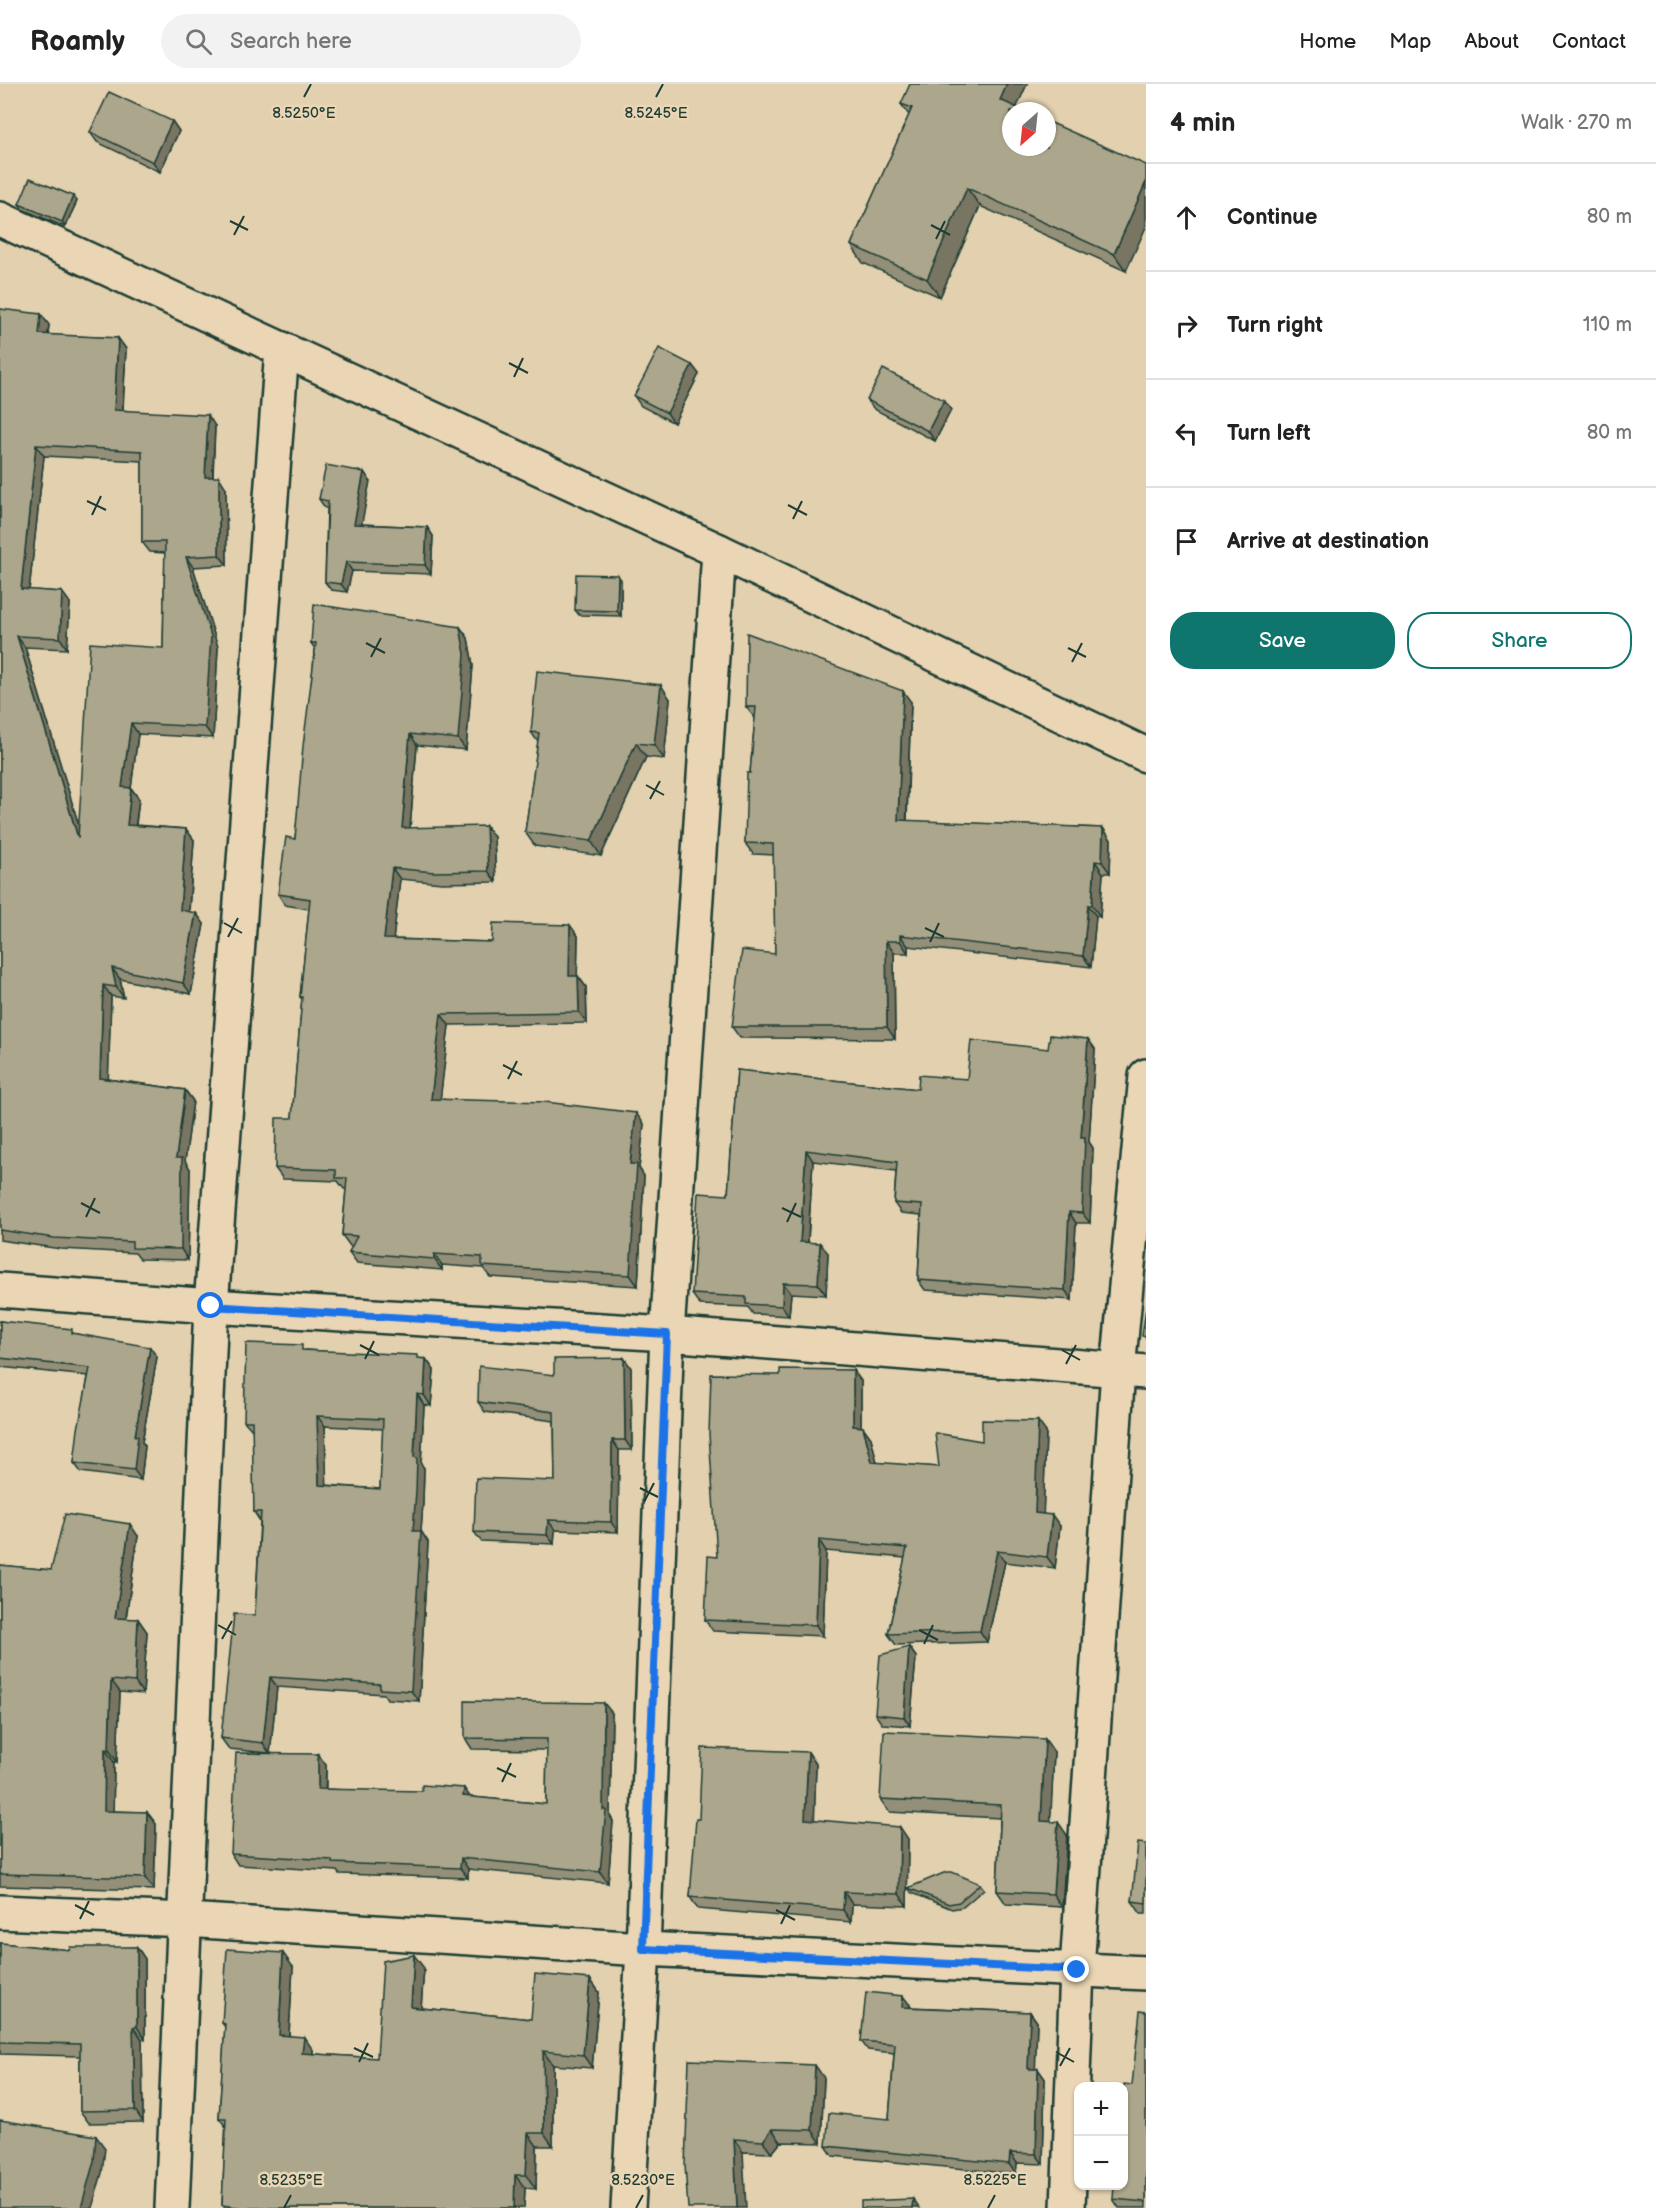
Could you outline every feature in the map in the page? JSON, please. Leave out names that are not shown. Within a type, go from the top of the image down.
[{"type":"street","points":[[0,219],[718,551],[1146,755]]},
{"type":"street","points":[[172,2208],[211,1306],[282,349]]},
{"type":"street","points":[[628,2208],[643,1949],[667,1334],[718,551]]},
{"type":"street","points":[[1068,2208],[1077,1970],[1132,1371],[1146,1076]]},
{"type":"street","points":[[0,1290],[211,1306],[667,1334],[1132,1371]]},
{"type":"street","points":[[0,1912],[186,1920],[643,1949],[1146,1973]]},
{"type":"building","points":[[910,84],[1007,84],[1000,100],[1005,102],[1002,102],[1002,156],[1056,156],[1056,125],[1146,165],[1146,182],[1114,254],[967,188],[927,279],[851,245],[912,108],[901,104]]},
{"type":"building","points":[[109,92],[172,121],[153,162],[90,132]]},
{"type":"building","points":[[30,178],[73,196],[62,222],[19,204]]},
{"type":"building","points":[[0,309],[41,314],[39,334],[118,338],[114,410],[208,415],[205,477],[219,477],[219,555],[186,557],[211,636],[205,727],[131,723],[122,787],[131,788],[127,825],[186,829],[180,910],[196,913],[183,983],[112,968],[116,987],[103,985],[100,1078],[185,1090],[176,1158],[182,1158],[181,1249],[132,1248],[132,1242],[54,1238],[0,1230]],"holes":[[[36,445],[142,451],[142,542],[165,542],[163,648],[90,643],[78,838],[17,636],[60,638],[62,592],[21,589]]]},
{"type":"building","points":[[659,348],[692,365],[667,413],[634,396]]},
{"type":"building","points":[[883,369],[944,400],[928,431],[867,400]]},
{"type":"building","points":[[326,465],[364,472],[354,524],[427,527],[425,565],[346,562],[341,584],[325,582],[328,501],[319,499]]},
{"type":"building","points":[[576,574],[618,575],[617,611],[575,610]]},
{"type":"building","points":[[314,604],[460,627],[465,654],[458,739],[410,734],[402,828],[486,826],[488,871],[434,872],[392,868],[384,939],[492,942],[493,923],[570,925],[569,976],[578,976],[579,1012],[441,1014],[431,1099],[545,1102],[636,1113],[630,1164],[637,1164],[630,1275],[482,1266],[482,1257],[434,1254],[434,1259],[349,1252],[357,1236],[342,1235],[347,1178],[336,1178],[336,1170],[275,1168],[276,1118],[292,1118],[302,997],[300,997],[310,899],[278,894],[286,837],[295,839],[303,746],[316,643],[311,643]]},
{"type":"building","points":[[747,633],[903,691],[898,820],[1103,828],[1102,862],[1095,861],[1092,905],[1088,905],[1083,956],[900,935],[900,941],[886,941],[887,1027],[732,1027],[742,950],[775,954],[773,844],[745,843],[747,773],[750,773],[756,707],[746,707]]},
{"type":"building","points":[[537,671],[661,685],[654,745],[636,743],[591,841],[525,832],[539,733],[531,732]]},
{"type":"building","points":[[1050,1035],[1088,1039],[1081,1137],[1085,1137],[1082,1213],[1069,1212],[1065,1290],[918,1280],[922,1205],[894,1203],[897,1162],[806,1150],[800,1242],[820,1243],[818,1284],[783,1283],[782,1306],[746,1304],[746,1297],[692,1294],[698,1193],[728,1195],[737,1070],[918,1089],[919,1075],[967,1079],[971,1040],[1048,1049]]},
{"type":"building","points":[[1146,1308],[1146,1337],[1142,1336]]},
{"type":"building","points":[[0,1321],[72,1329],[72,1333],[150,1347],[135,1436],[138,1436],[134,1470],[74,1463],[90,1368],[0,1358]]},
{"type":"building","points":[[246,1343],[302,1345],[302,1350],[418,1355],[418,1358],[426,1359],[424,1395],[417,1394],[414,1457],[417,1458],[413,1531],[421,1531],[411,1691],[380,1689],[380,1684],[270,1677],[263,1743],[221,1738],[234,1614],[255,1615],[261,1512],[254,1512],[252,1421],[244,1421]],"holes":[[[317,1416],[383,1419],[380,1489],[319,1485]]]},
{"type":"building","points":[[624,1358],[625,1440],[612,1440],[611,1522],[548,1520],[547,1535],[474,1532],[476,1478],[555,1481],[554,1412],[478,1402],[479,1366],[554,1375],[554,1359]]},
{"type":"building","points":[[780,1369],[853,1370],[853,1426],[863,1427],[872,1462],[939,1467],[935,1433],[982,1441],[982,1420],[1038,1421],[1035,1513],[1052,1515],[1047,1557],[997,1551],[980,1631],[888,1634],[907,1548],[819,1540],[816,1625],[705,1620],[708,1556],[717,1557],[709,1434],[711,1374],[780,1375]]},
{"type":"building","points":[[65,1514],[130,1524],[115,1618],[138,1619],[135,1682],[111,1680],[109,1750],[105,1749],[104,1811],[147,1812],[145,1878],[0,1874],[0,1565],[51,1570]]},
{"type":"building","points":[[909,1647],[904,1717],[875,1714],[880,1655]]},
{"type":"building","points":[[465,1701],[604,1703],[603,1810],[606,1810],[600,1872],[461,1858],[460,1868],[332,1863],[332,1860],[231,1854],[236,1753],[318,1754],[318,1789],[422,1791],[422,1785],[464,1788],[463,1796],[546,1804],[547,1739],[465,1738]]},
{"type":"building","points":[[884,1731],[1045,1739],[1041,1821],[1058,1822],[1053,1894],[997,1891],[1001,1805],[880,1799]]},
{"type":"building","points":[[702,1748],[808,1752],[805,1819],[900,1827],[899,1894],[844,1892],[843,1910],[690,1897],[696,1819],[699,1819]]},
{"type":"building","points":[[1138,1843],[1146,1844],[1146,1903],[1132,1901]]},
{"type":"building","points":[[946,1872],[952,1872],[980,1884],[959,1902],[949,1904],[908,1888]]},
{"type":"building","points":[[0,1943],[70,1950],[70,1947],[137,1947],[137,2027],[133,2027],[135,2110],[80,2111],[80,2044],[0,2042]]},
{"type":"building","points":[[227,1949],[283,1953],[279,2035],[304,2037],[302,2053],[377,2058],[383,1961],[414,1955],[411,2007],[531,2019],[535,1974],[590,1979],[583,2055],[543,2051],[544,2133],[528,2133],[526,2175],[515,2175],[514,2208],[244,2208],[222,2205],[226,2118],[219,2118]]},
{"type":"building","points":[[866,1992],[903,1996],[902,2007],[1030,2012],[1028,2069],[1038,2069],[1036,2154],[1010,2153],[1009,2164],[826,2146],[829,2113],[889,2119],[895,2044],[861,2041]]},
{"type":"building","points":[[1140,2011],[1146,2012],[1146,2202],[1113,2199],[1114,2190],[1128,2190],[1128,2084],[1132,2085]]},
{"type":"building","points":[[689,2060],[815,2065],[812,2130],[772,2129],[763,2141],[734,2139],[737,2208],[688,2208],[685,2165]]},
{"type":"building","points":[[0,2120],[96,2136],[94,2161],[81,2208],[0,2208]]},
{"type":"building","points":[[913,2199],[912,2208],[861,2208],[861,2201]]},
{"type":"route","points":[[211,1306],[667,1334],[643,1949],[1077,1970]]}]
